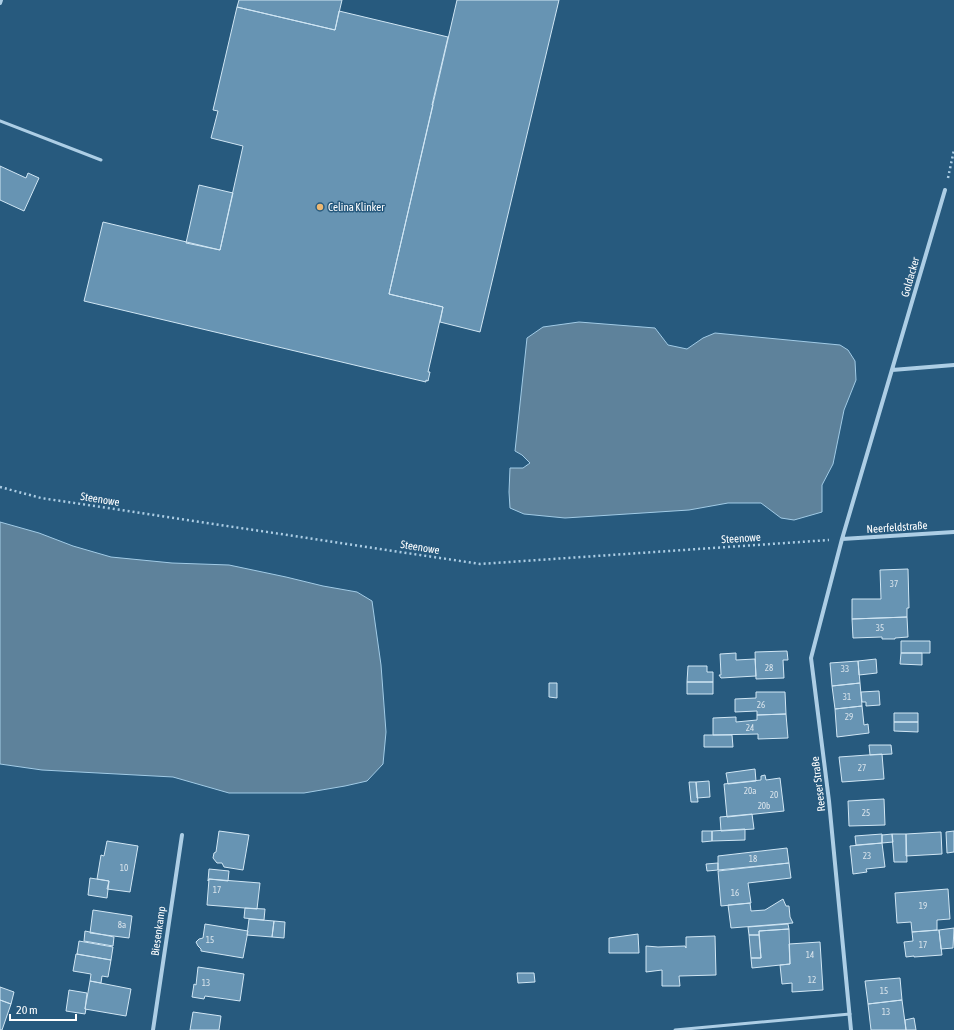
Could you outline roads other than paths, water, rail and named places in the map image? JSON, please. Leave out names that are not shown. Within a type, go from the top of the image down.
[{"type":"street","name":"Goldacker","points":[[842,539],[945,190]]},
{"type":"street","points":[[892,370],[954,365]]},
{"type":"street","name":"Neerfeldstraße","points":[[842,539],[954,532]]},
{"type":"street","name":"Reeser Straße","points":[[842,539],[811,658],[829,801],[852,1030]]},
{"type":"street","name":"Biesenkamp","points":[[153,1030],[182,835]]},
{"type":"lane","points":[[0,120],[101,160]]},
{"type":"lane","points":[[675,1030],[850,1014]]},
{"type":"water","points":[[579,322],[655,328],[668,345],[687,349],[703,338],[715,333],[840,345],[848,350],[855,361],[856,380],[844,410],[833,464],[822,485],[822,512],[794,520],[781,518],[761,503],[728,503],[689,510],[565,518],[524,514],[510,508],[510,468],[523,468],[530,463],[522,455],[515,451],[527,338],[543,327]]},
{"type":"water","points":[[0,522],[39,533],[73,546],[111,557],[172,563],[229,565],[357,592],[372,601],[381,665],[386,732],[383,764],[367,781],[345,786],[304,793],[229,793],[173,777],[42,770],[0,764]]},
{"type":"place","name":"Celina Klinker","points":[[320,207]]}]
